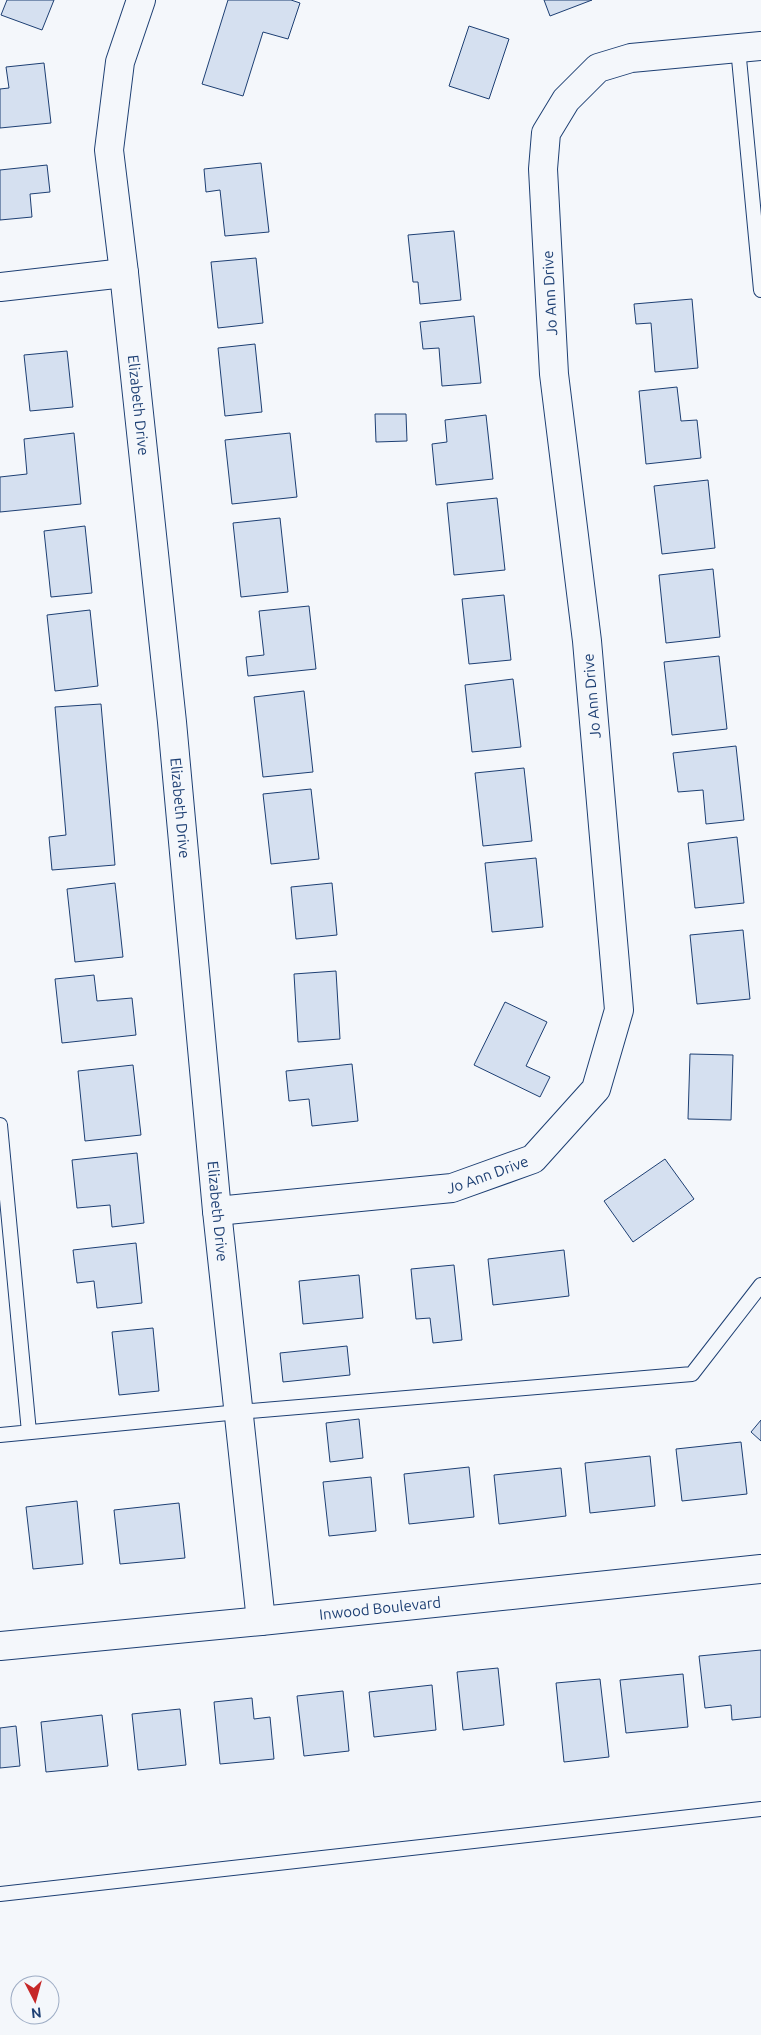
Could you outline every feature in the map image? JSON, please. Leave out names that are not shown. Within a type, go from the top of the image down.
[{"type":"street","name":"Elizabeth Drive","points":[[141,0],[120,62],[109,150],[172,722],[217,1211],[261,1621]]},
{"type":"street","name":"Jo Ann Drive","points":[[217,1211],[452,1188],[533,1159],[596,1089],[619,1010],[587,641],[554,374],[544,169],[546,133],[566,100],[598,68],[631,58],[749,47]]},
{"type":"street","points":[[0,287],[124,274]]},
{"type":"street","name":"Inwood Boulevard","points":[[0,1646],[761,1569]]},
{"type":"lane","points":[[749,47],[761,290]]},
{"type":"lane","points":[[0,1125],[29,1432]]},
{"type":"lane","points":[[0,1435],[239,1412],[692,1374],[761,1286]]},
{"type":"lane","points":[[0,1894],[761,1809]]},
{"type":"building","points":[[7,0],[54,0],[42,30],[1,15]]},
{"type":"building","points":[[228,0],[291,0],[300,3],[288,39],[263,32],[243,96],[202,84]]},
{"type":"building","points":[[544,0],[592,0],[550,16]]},
{"type":"building","points":[[469,26],[509,39],[489,99],[449,86]]},
{"type":"building","points":[[44,63],[51,123],[0,128],[0,89],[9,88],[6,67]]},
{"type":"building","points":[[261,163],[269,232],[225,236],[220,190],[206,192],[204,169]]},
{"type":"building","points":[[47,165],[50,192],[30,194],[32,217],[0,220],[0,170]]},
{"type":"building","points":[[454,231],[461,300],[420,304],[418,282],[413,282],[408,235]]},
{"type":"building","points":[[256,258],[263,323],[218,328],[211,262]]},
{"type":"building","points":[[692,299],[698,368],[655,372],[651,323],[636,324],[634,304]]},
{"type":"building","points":[[474,316],[481,383],[442,386],[439,348],[423,349],[420,322]]},
{"type":"building","points":[[255,344],[262,412],[225,416],[218,348]]},
{"type":"building","points":[[67,351],[73,407],[30,411],[24,355]]},
{"type":"building","points":[[677,387],[681,421],[697,420],[701,458],[646,464],[639,391]]},
{"type":"building","points":[[375,414],[406,414],[407,441],[376,442]]},
{"type":"building","points":[[486,415],[493,479],[436,485],[432,444],[447,442],[445,420]]},
{"type":"building","points":[[74,433],[81,504],[0,512],[0,477],[27,474],[24,439]]},
{"type":"building","points":[[290,433],[297,497],[232,504],[225,440]]},
{"type":"building","points":[[708,480],[715,548],[662,554],[654,486]]},
{"type":"building","points":[[497,498],[505,570],[454,575],[447,503]]},
{"type":"building","points":[[280,518],[288,592],[241,597],[233,523]]},
{"type":"building","points":[[85,526],[92,593],[51,597],[44,531]]},
{"type":"building","points":[[713,569],[720,637],[666,643],[659,575]]},
{"type":"building","points":[[504,595],[511,660],[469,664],[462,599]]},
{"type":"building","points":[[309,606],[316,669],[248,676],[246,657],[264,655],[259,611]]},
{"type":"building","points":[[90,610],[98,686],[55,691],[47,615]]},
{"type":"building","points":[[719,656],[727,729],[672,735],[664,662]]},
{"type":"building","points":[[513,679],[521,747],[472,752],[465,685]]},
{"type":"building","points":[[304,691],[313,772],[263,777],[254,697]]},
{"type":"building","points":[[101,704],[115,865],[52,870],[49,837],[66,835],[55,707]]},
{"type":"building","points":[[736,746],[744,820],[706,824],[703,790],[678,792],[673,753]]},
{"type":"building","points":[[524,768],[532,841],[483,846],[475,773]]},
{"type":"building","points":[[311,789],[319,859],[271,864],[263,794]]},
{"type":"building","points":[[737,837],[744,903],[695,908],[688,843]]},
{"type":"building","points":[[536,858],[543,927],[492,932],[485,863]]},
{"type":"building","points":[[115,883],[123,957],[75,962],[67,889]]},
{"type":"building","points":[[332,883],[337,935],[296,939],[291,887]]},
{"type":"building","points":[[743,930],[750,999],[697,1004],[690,935]]},
{"type":"building","points":[[336,971],[340,1039],[298,1042],[294,974]]},
{"type":"building","points":[[94,975],[97,1001],[132,998],[136,1035],[62,1043],[55,979]]},
{"type":"building","points":[[505,1002],[547,1022],[526,1066],[550,1077],[540,1097],[474,1065]]},
{"type":"building","points":[[690,1054],[733,1055],[731,1120],[688,1119]]},
{"type":"building","points":[[352,1064],[358,1121],[312,1126],[309,1099],[289,1101],[286,1071]]},
{"type":"building","points":[[133,1065],[141,1135],[85,1141],[78,1071]]},
{"type":"building","points":[[137,1153],[144,1223],[112,1227],[110,1205],[77,1208],[72,1160]]},
{"type":"building","points":[[665,1159],[694,1199],[633,1242],[604,1201]]},
{"type":"building","points":[[136,1243],[142,1303],[97,1308],[94,1281],[77,1283],[73,1250]]},
{"type":"building","points":[[564,1250],[569,1296],[493,1305],[488,1259]]},
{"type":"building","points":[[454,1265],[462,1340],[433,1343],[430,1318],[416,1319],[411,1269]]},
{"type":"building","points":[[359,1275],[363,1318],[303,1324],[299,1281]]},
{"type":"building","points":[[153,1328],[159,1391],[119,1395],[112,1332]]},
{"type":"building","points":[[347,1346],[350,1375],[283,1382],[280,1353]]},
{"type":"building","points":[[359,1419],[363,1458],[330,1462],[326,1423]]},
{"type":"building","points":[[761,1420],[761,1441],[751,1432]]},
{"type":"building","points":[[741,1442],[747,1494],[682,1501],[676,1449]]},
{"type":"building","points":[[650,1456],[655,1506],[590,1513],[585,1463]]},
{"type":"building","points":[[469,1467],[474,1517],[409,1524],[404,1474]]},
{"type":"building","points":[[561,1468],[566,1516],[499,1524],[494,1475]]},
{"type":"building","points":[[371,1477],[376,1531],[329,1536],[323,1482]]},
{"type":"building","points":[[77,1501],[83,1564],[33,1569],[26,1507]]},
{"type":"building","points":[[179,1503],[185,1558],[120,1564],[114,1510]]},
{"type":"building","points":[[761,1650],[761,1717],[732,1720],[731,1705],[705,1708],[699,1656]]},
{"type":"building","points":[[498,1668],[504,1725],[463,1730],[457,1672]]},
{"type":"building","points":[[683,1674],[688,1727],[626,1733],[620,1680]]},
{"type":"building","points":[[600,1679],[609,1757],[564,1762],[556,1683]]},
{"type":"building","points":[[432,1685],[436,1730],[374,1737],[369,1692]]},
{"type":"building","points":[[343,1691],[349,1751],[304,1756],[297,1696]]},
{"type":"building","points":[[252,1698],[254,1719],[270,1717],[274,1759],[220,1764],[214,1702]]},
{"type":"building","points":[[180,1709],[186,1765],[138,1770],[132,1714]]},
{"type":"building","points":[[102,1715],[108,1766],[46,1772],[41,1722]]},
{"type":"building","points":[[16,1726],[20,1766],[0,1768],[0,1728]]}]
